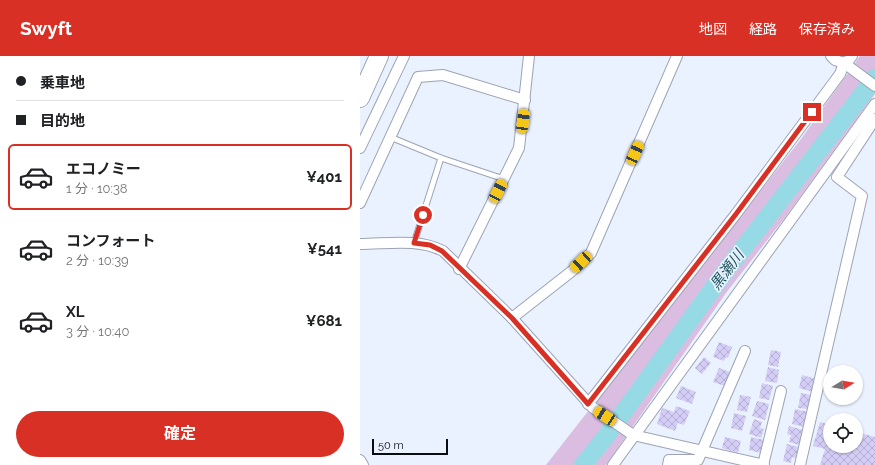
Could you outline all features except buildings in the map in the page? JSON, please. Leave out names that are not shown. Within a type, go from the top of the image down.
[{"type":"highway","points":[[360,98],[379,56]]},
{"type":"street","points":[[360,148],[404,56]]},
{"type":"street","points":[[459,269],[519,148],[529,56]]},
{"type":"street","points":[[512,318],[572,271],[591,254],[677,56]]},
{"type":"street","points":[[831,56],[835,60],[847,62],[875,86]]},
{"type":"street","points":[[590,406],[741,208],[840,74],[847,62]]},
{"type":"street","points":[[360,203],[418,77],[443,75],[525,100]]},
{"type":"street","points":[[613,465],[632,434],[739,292],[845,143],[875,104]]},
{"type":"street","points":[[800,465],[862,196],[837,177],[875,119]]},
{"type":"street","points":[[360,244],[414,243],[430,245],[442,251],[459,269],[512,318],[590,406],[632,434],[703,452],[764,465],[780,391]]},
{"type":"street","points":[[668,465],[669,460],[698,460],[703,452],[745,351]]},
{"type":"street","points":[[360,460],[362,465]]},
{"type":"lane","points":[[390,137],[441,158],[504,179]]},
{"type":"lane","points":[[414,243],[441,158]]},
{"type":"shaded area","points":[[860,56],[875,56],[875,94],[786,216],[726,293],[606,465],[546,465],[801,139]]},
{"type":"waterway","name":"黒瀬川","points":[[583,465],[607,435],[727,269],[875,78]]},
{"type":"route","points":[[423,215],[414,243],[430,245],[442,251],[459,269],[512,318],[588,404],[647,326],[736,214],[812,112]]}]
